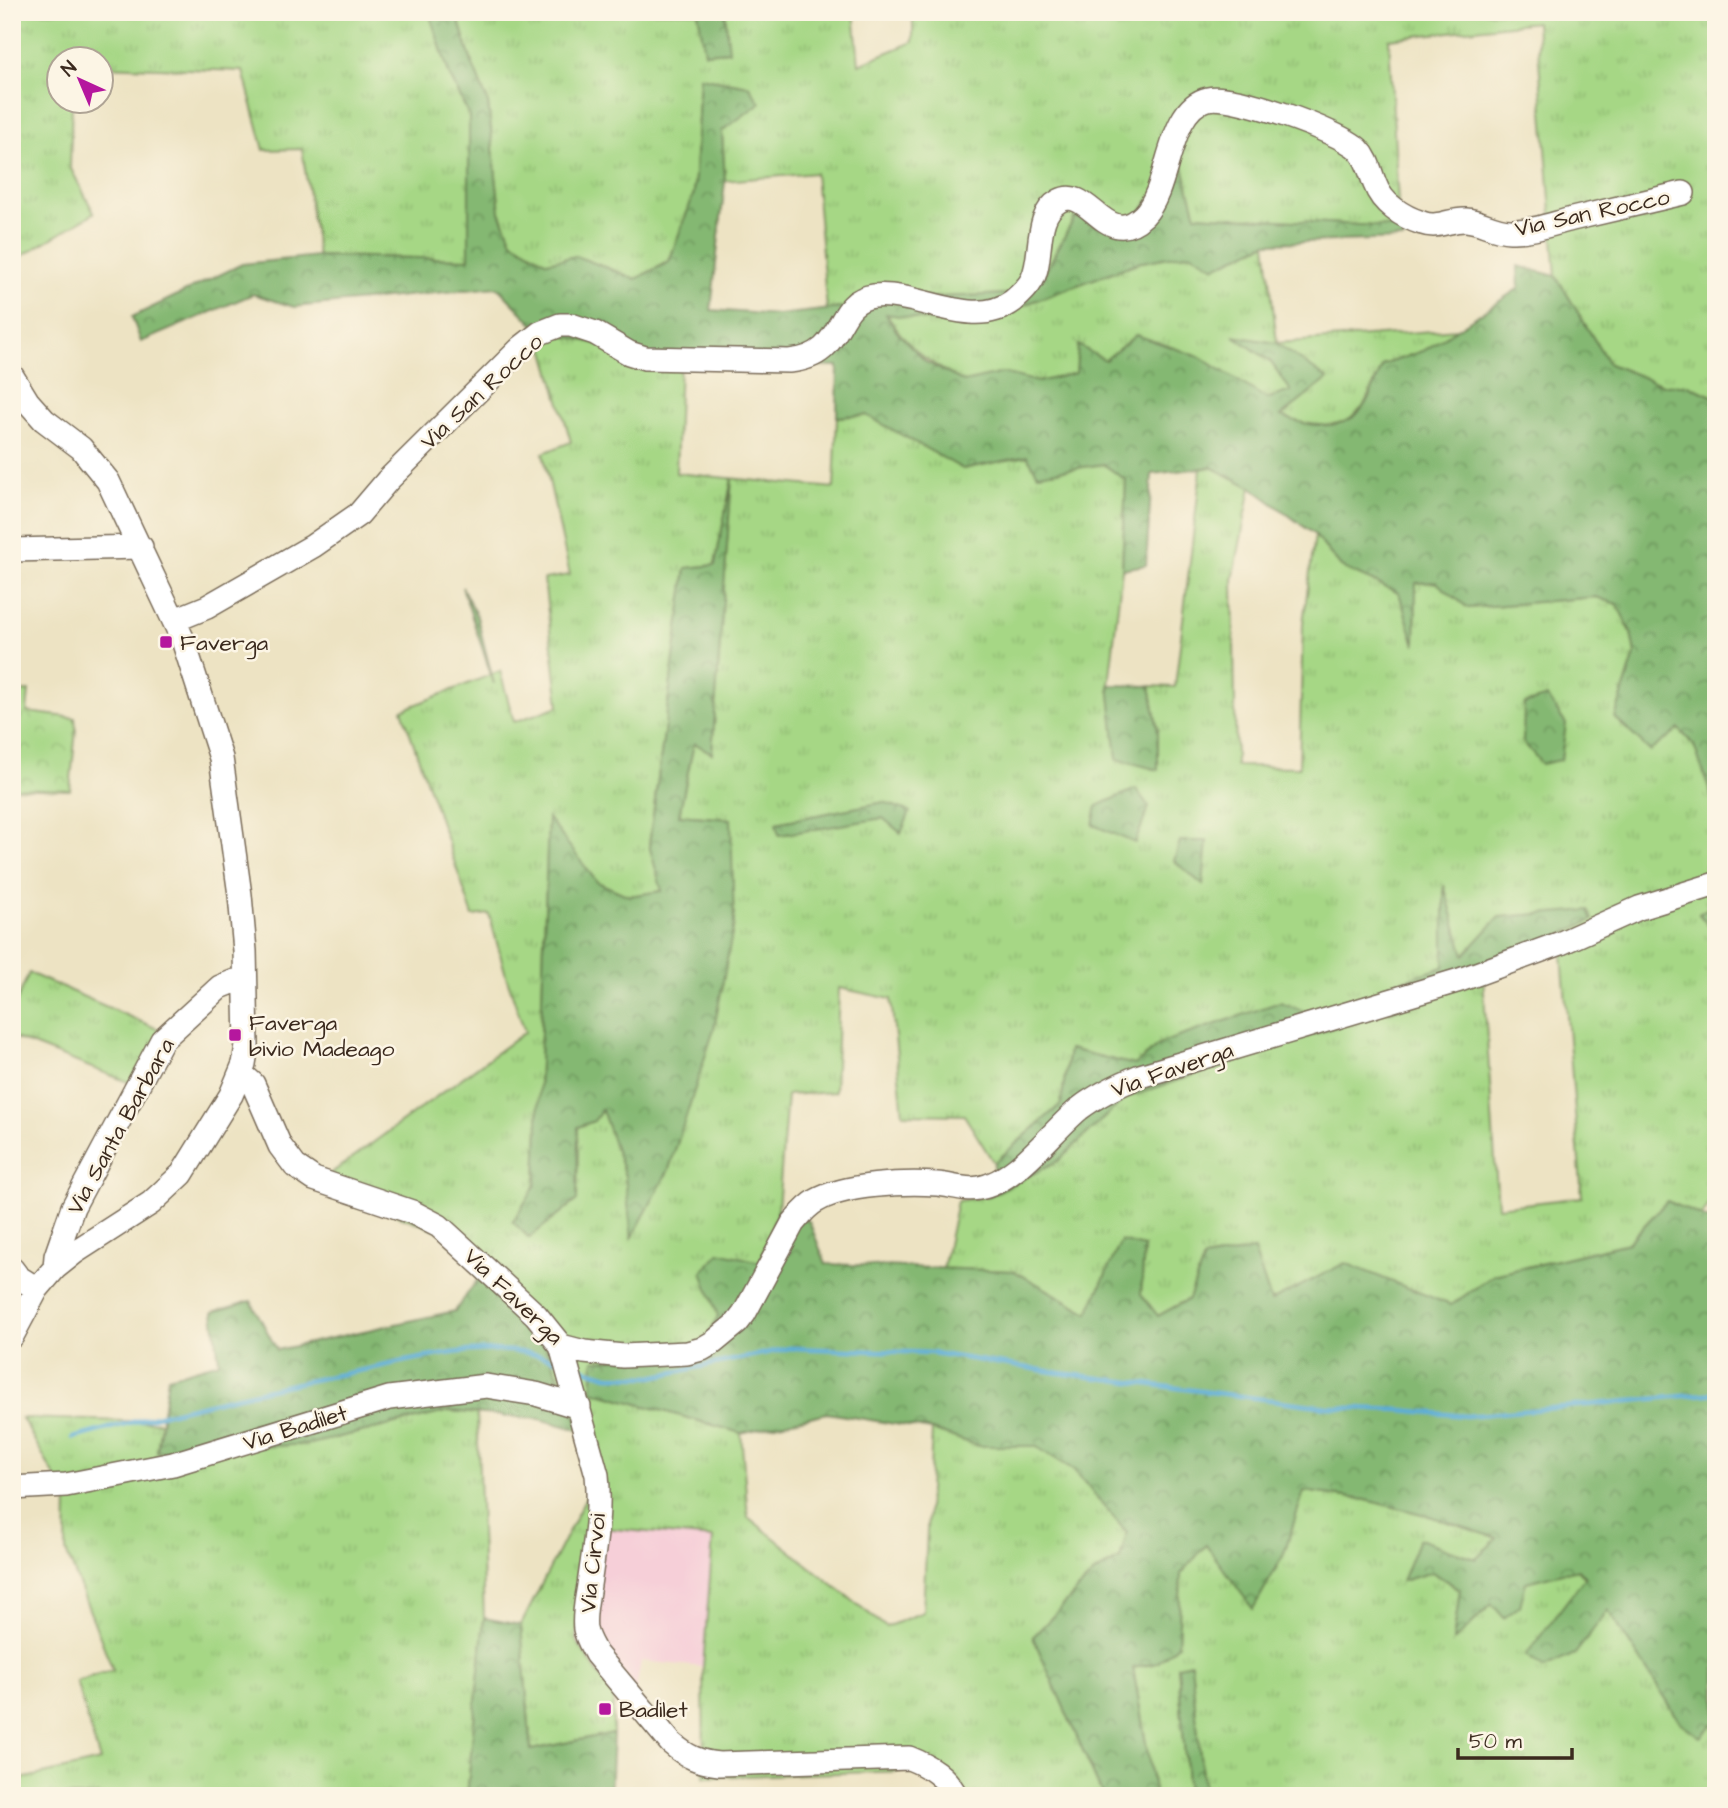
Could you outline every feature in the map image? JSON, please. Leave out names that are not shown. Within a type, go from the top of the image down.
[{"type":"street","name":"Via San Rocco","points":[[174,620],[207,607],[313,546],[353,519],[388,480],[522,347],[550,328],[571,325],[584,328],[629,353],[645,358],[789,361],[814,356],[824,350],[846,313],[864,298],[889,296],[984,313],[1000,309],[1025,290],[1033,278],[1043,221],[1049,210],[1059,201],[1068,198],[1078,201],[1109,224],[1116,226],[1133,223],[1146,212],[1157,196],[1181,121],[1190,109],[1211,98],[1280,114],[1351,143],[1365,157],[1381,196],[1404,216],[1424,224],[1437,226],[1467,220],[1495,229],[1524,230],[1683,193]]},
{"type":"street","points":[[12,376],[20,405],[81,448],[108,481],[183,640],[221,758],[240,895],[245,951],[247,1045],[241,1073],[225,1106],[190,1162],[172,1185],[141,1211],[75,1252],[55,1268],[37,1289],[12,1336]]},
{"type":"street","points":[[12,550],[141,547]]},
{"type":"street","name":"Via Faverga","points":[[241,1073],[253,1084],[280,1146],[295,1166],[314,1179],[412,1212],[439,1226],[541,1320],[561,1346],[584,1352],[622,1356],[687,1353],[702,1349],[737,1323],[793,1223],[816,1201],[849,1190],[892,1185],[940,1184],[978,1189],[992,1185],[1017,1167],[1099,1095],[1140,1076],[1460,981],[1561,943],[1639,908],[1716,884]]},
{"type":"street","name":"Via Santa Barbara","points":[[55,1268],[56,1256],[73,1207],[162,1040],[220,987],[226,983],[244,981]]},
{"type":"street","points":[[12,1269],[18,1277],[37,1289]]},
{"type":"street","name":"Via Cirvoi","points":[[561,1346],[597,1475],[599,1493],[586,1609],[585,1627],[588,1640],[596,1654],[671,1743],[685,1756],[719,1764],[909,1758],[927,1765],[941,1776],[956,1796]]},
{"type":"street","name":"Via Badilet","points":[[12,1488],[66,1485],[173,1464],[389,1398],[486,1386],[536,1394],[579,1407]]},
{"type":"shaded area","points":[[591,1527],[713,1538],[703,1667],[641,1661],[635,1694],[613,1696],[576,1640]]},
{"type":"green space","points":[[12,12],[429,12],[450,76],[469,115],[469,259],[318,256],[302,149],[264,150],[243,71],[116,66],[116,46],[46,46],[46,116],[72,116],[70,167],[94,213],[12,262]]},
{"type":"green space","points":[[429,12],[456,12],[488,103],[500,212],[512,241],[547,262],[576,256],[636,279],[669,262],[694,193],[700,77],[749,86],[760,103],[722,131],[725,181],[711,310],[778,315],[896,299],[1008,294],[1041,280],[1075,217],[1128,230],[1180,157],[1196,215],[1392,227],[1399,221],[1404,239],[1266,243],[1215,267],[1190,253],[1137,263],[966,326],[886,314],[897,332],[926,362],[964,382],[1003,373],[1038,382],[1076,373],[1078,345],[1105,360],[1136,335],[1200,357],[1267,399],[1291,391],[1270,361],[1234,336],[1276,343],[1328,379],[1281,416],[1314,425],[1336,424],[1347,421],[1364,406],[1383,365],[1425,350],[1519,288],[1518,266],[1556,276],[1609,364],[1663,385],[1688,385],[1716,398],[1716,803],[1694,745],[1679,729],[1650,751],[1615,718],[1635,654],[1631,632],[1617,604],[1596,597],[1468,608],[1436,582],[1416,583],[1415,645],[1399,593],[1341,567],[1315,535],[1251,487],[1211,467],[1152,474],[1146,565],[1122,569],[1126,480],[1103,464],[1038,474],[1027,456],[963,469],[866,415],[837,417],[838,366],[680,363],[539,330],[497,287],[294,307],[253,294],[141,342],[132,317],[242,264],[318,256],[469,259],[469,115],[450,76]]},
{"type":"green space","points":[[456,12],[698,12],[706,53],[728,51],[725,12],[854,12],[859,64],[913,42],[913,12],[1713,12],[1711,20],[1716,23],[1716,398],[1688,385],[1663,385],[1609,364],[1556,276],[1536,22],[1389,39],[1399,221],[1392,227],[1195,215],[1181,158],[1128,230],[1075,217],[1041,280],[1008,294],[896,299],[827,310],[815,173],[725,181],[722,131],[759,103],[700,77],[694,193],[669,261],[636,279],[576,256],[547,262],[512,241],[500,212],[488,103]]},
{"type":"green space","points":[[698,12],[725,12],[729,51],[705,53]]},
{"type":"green space","points":[[1266,243],[1277,343],[1458,329],[1425,350],[1383,365],[1363,407],[1348,421],[1318,427],[1280,417],[1327,379],[1276,343],[1236,337],[1270,361],[1292,391],[1266,399],[1200,357],[1105,360],[1077,373],[1038,382],[1003,374],[964,382],[919,354],[886,313],[966,326],[1137,263],[1190,253],[1215,267]]},
{"type":"green space","points":[[539,330],[680,363],[676,473],[834,488],[837,417],[866,415],[963,469],[1027,456],[1038,474],[1103,464],[1126,480],[1122,569],[1109,685],[1118,759],[1158,731],[1150,686],[1175,687],[1201,469],[1211,467],[1251,487],[1233,580],[1236,766],[1299,767],[1303,623],[1315,535],[1341,567],[1399,593],[1415,641],[1416,583],[1436,582],[1468,608],[1596,597],[1617,604],[1631,632],[1635,654],[1615,718],[1679,729],[1694,745],[1716,803],[1716,903],[1699,914],[1716,934],[1716,1193],[1702,1216],[1667,1201],[1628,1243],[1494,1275],[1451,1306],[1345,1263],[1271,1302],[1253,1250],[1204,1259],[1189,1299],[1158,1316],[1141,1294],[1144,1248],[1089,1313],[1014,1271],[943,1269],[957,1201],[989,1196],[1058,1161],[1125,1098],[1340,1025],[1161,1043],[1135,1065],[1069,1049],[1061,1104],[994,1163],[964,1115],[903,1114],[891,999],[839,988],[835,1092],[787,1095],[778,1209],[760,1262],[718,1316],[699,1355],[592,1391],[741,1433],[748,1517],[886,1627],[923,1612],[932,1430],[979,1446],[1035,1446],[1074,1470],[1127,1533],[1120,1559],[1094,1573],[1033,1637],[1103,1796],[962,1796],[945,1770],[704,1777],[703,1667],[713,1538],[592,1527],[576,1640],[613,1696],[613,1733],[531,1750],[521,1625],[593,1483],[582,1431],[545,1345],[440,1231],[315,1185],[525,1032],[489,914],[473,916],[402,710],[500,671],[514,722],[559,706],[544,579],[570,575],[543,453],[571,442]],"holes":[[[731,486],[712,753],[694,743],[679,815],[730,819],[734,923],[713,1030],[669,1169],[632,1237],[625,1176],[602,1109],[594,1121],[578,1127],[577,1200],[513,1221],[536,1185],[548,819],[596,882],[629,896],[663,891],[649,845],[686,569],[715,565]],[[884,802],[901,833],[883,818],[776,823]],[[1444,888],[1464,956],[1561,943],[1582,1197],[1498,1207],[1483,977],[1397,983],[1444,967]]]},
{"type":"green space","points":[[732,478],[712,753],[694,743],[679,815],[731,819],[734,923],[714,1029],[669,1169],[632,1238],[625,1176],[602,1110],[594,1121],[578,1127],[577,1200],[529,1238],[513,1222],[536,1185],[548,818],[597,882],[629,896],[662,891],[649,845],[686,568],[715,565]]},
{"type":"green space","points":[[462,587],[477,617],[494,684]]},
{"type":"green space","points":[[1109,685],[1150,686],[1158,731],[1158,770],[1117,759]]},
{"type":"green space","points":[[29,691],[27,712],[75,718],[70,790],[12,788],[12,692]]},
{"type":"green space","points":[[1547,697],[1566,724],[1561,760],[1542,764],[1523,742],[1524,704]]},
{"type":"green space","points":[[1136,789],[1149,807],[1135,843],[1093,825],[1097,806]]},
{"type":"green space","points":[[884,802],[910,812],[901,833],[883,818],[779,835],[776,823]]},
{"type":"green space","points":[[1180,841],[1207,841],[1203,885],[1174,861]]},
{"type":"green space","points":[[1444,885],[1464,955],[1499,917],[1589,910],[1593,920],[1389,1012],[1397,982],[1444,967]]},
{"type":"green space","points":[[1716,903],[1716,934],[1699,914]]},
{"type":"green space","points":[[29,973],[165,1032],[141,1087],[12,1037],[12,1011]]},
{"type":"green space","points":[[1280,1002],[1341,1025],[1125,1098],[1058,1161],[989,1196],[994,1163],[1061,1104],[1069,1049],[1135,1065],[1161,1043]]},
{"type":"green space","points":[[1667,1201],[1712,1221],[1716,1210],[1716,1721],[1700,1737],[1681,1723],[1608,1610],[1575,1654],[1544,1668],[1526,1655],[1585,1577],[1578,1569],[1526,1582],[1520,1606],[1504,1618],[1492,1604],[1453,1642],[1460,1589],[1432,1572],[1402,1581],[1419,1539],[1476,1559],[1497,1538],[1426,1515],[1366,1500],[1304,1491],[1283,1556],[1253,1609],[1206,1545],[1181,1574],[1178,1645],[1157,1663],[1133,1668],[1155,1796],[1103,1796],[1033,1637],[1094,1573],[1120,1559],[1127,1533],[1074,1470],[1035,1446],[979,1446],[932,1430],[827,1413],[741,1433],[592,1391],[594,1360],[699,1355],[718,1316],[702,1272],[720,1252],[760,1262],[778,1209],[809,1221],[826,1264],[1014,1271],[1088,1313],[1121,1241],[1144,1247],[1141,1294],[1158,1316],[1189,1299],[1204,1259],[1254,1250],[1271,1301],[1345,1263],[1451,1305],[1494,1275],[1628,1243]]},
{"type":"green space","points":[[483,1272],[545,1345],[582,1431],[540,1419],[450,1411],[310,1444],[157,1452],[168,1377],[219,1362],[213,1312],[251,1301],[277,1350],[455,1311]]},
{"type":"green space","points":[[450,1411],[477,1414],[484,1618],[467,1796],[12,1796],[12,1781],[100,1761],[76,1681],[113,1670],[66,1551],[67,1498],[22,1418],[161,1422],[157,1452],[310,1444]]},
{"type":"green space","points":[[1304,1491],[1366,1500],[1426,1515],[1498,1538],[1476,1559],[1419,1539],[1403,1581],[1432,1572],[1460,1590],[1453,1641],[1492,1604],[1526,1582],[1577,1569],[1608,1610],[1681,1723],[1700,1736],[1716,1721],[1716,1796],[1204,1796],[1191,1663],[1178,1666],[1188,1796],[1155,1796],[1133,1668],[1157,1663],[1178,1645],[1181,1574],[1206,1544],[1283,1556]]},
{"type":"green space","points":[[484,1618],[521,1625],[531,1750],[613,1733],[610,1796],[467,1796]]},
{"type":"green space","points":[[1191,1663],[1204,1796],[1188,1796],[1178,1666]]},
{"type":"waterway","points":[[575,1366],[608,1376],[652,1377],[790,1348],[933,1353],[1060,1373],[1327,1407],[1466,1416],[1716,1393]]},
{"type":"waterway","points":[[73,1438],[250,1393],[432,1356],[483,1350],[532,1354],[557,1360]]},
{"type":"place","name":"Faverga","points":[[166,642]]},
{"type":"place","name":"Faverga bivio Madeago","points":[[235,1035]]},
{"type":"place","name":"Badilet","points":[[605,1709]]}]
